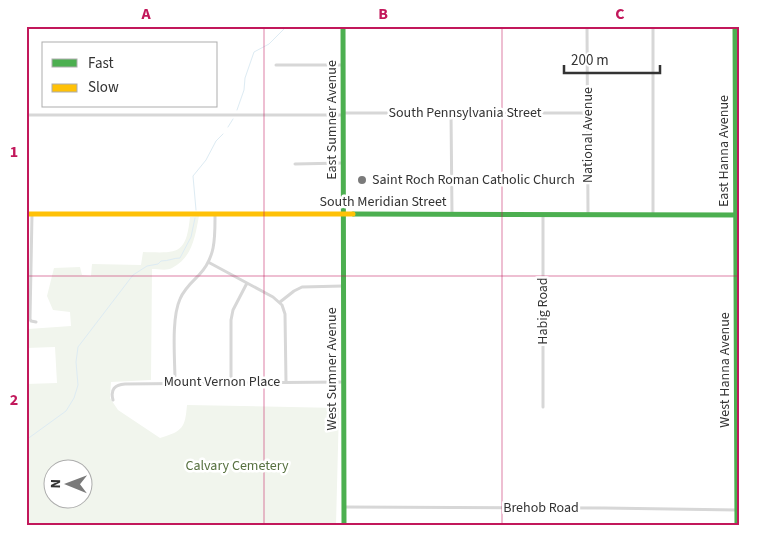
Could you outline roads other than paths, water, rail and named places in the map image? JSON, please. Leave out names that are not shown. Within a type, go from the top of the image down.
[{"type":"main road","name":"East Sumner Avenue","points":[[342,26],[344,213]]},
{"type":"main road","name":"East Hanna Avenue","points":[[734,26],[737,48],[737,215]]},
{"type":"main road","name":"West Sumner Avenue","points":[[344,213],[344,525]]},
{"type":"main road","name":"South Meridian Street","points":[[29,214],[737,215]]},
{"type":"main road","name":"West Hanna Avenue","points":[[737,215],[737,525]]},
{"type":"street","name":"National Avenue","points":[[587,26],[588,214]]},
{"type":"street","points":[[653,26],[653,214]]},
{"type":"street","points":[[276,65],[343,65]]},
{"type":"street","points":[[451,113],[452,214]]},
{"type":"street","name":"South Pennsylvania Street","points":[[26,115],[588,113]]},
{"type":"street","points":[[295,164],[343,162]]},
{"type":"street","points":[[29,214],[30,319],[36,322]]},
{"type":"street","points":[[175,382],[175,317],[177,306],[185,290],[208,262],[215,240],[215,214]]},
{"type":"street","name":"Habig Road","points":[[543,214],[543,408]]},
{"type":"street","points":[[208,262],[280,302],[286,317],[286,382]]},
{"type":"street","points":[[230,382],[230,320],[247,283]]},
{"type":"street","points":[[280,302],[299,288],[343,286]]},
{"type":"street","name":"Mount Vernon Place","points":[[113,400],[112,390],[118,385],[175,382],[344,382]]},
{"type":"street","name":"Brehob Road","points":[[344,507],[737,510]]},
{"type":"waterway","points":[[237,110],[254,52],[269,44],[287,26]]},
{"type":"waterway","points":[[228,127],[233,119]]},
{"type":"waterway","points":[[196,210],[193,176],[206,160],[216,141],[223,134]]},
{"type":"waterway","points":[[26,440],[66,411],[74,398],[78,385],[76,362],[78,347],[133,275],[147,266],[158,264],[161,261],[180,258],[191,237],[195,218]]},
{"type":"place","name":"Saint Roch Roman Catholic Church","points":[[362,180]]},
{"type":"park label","name":"Calvary Cemetery","points":[[237,466]]}]
